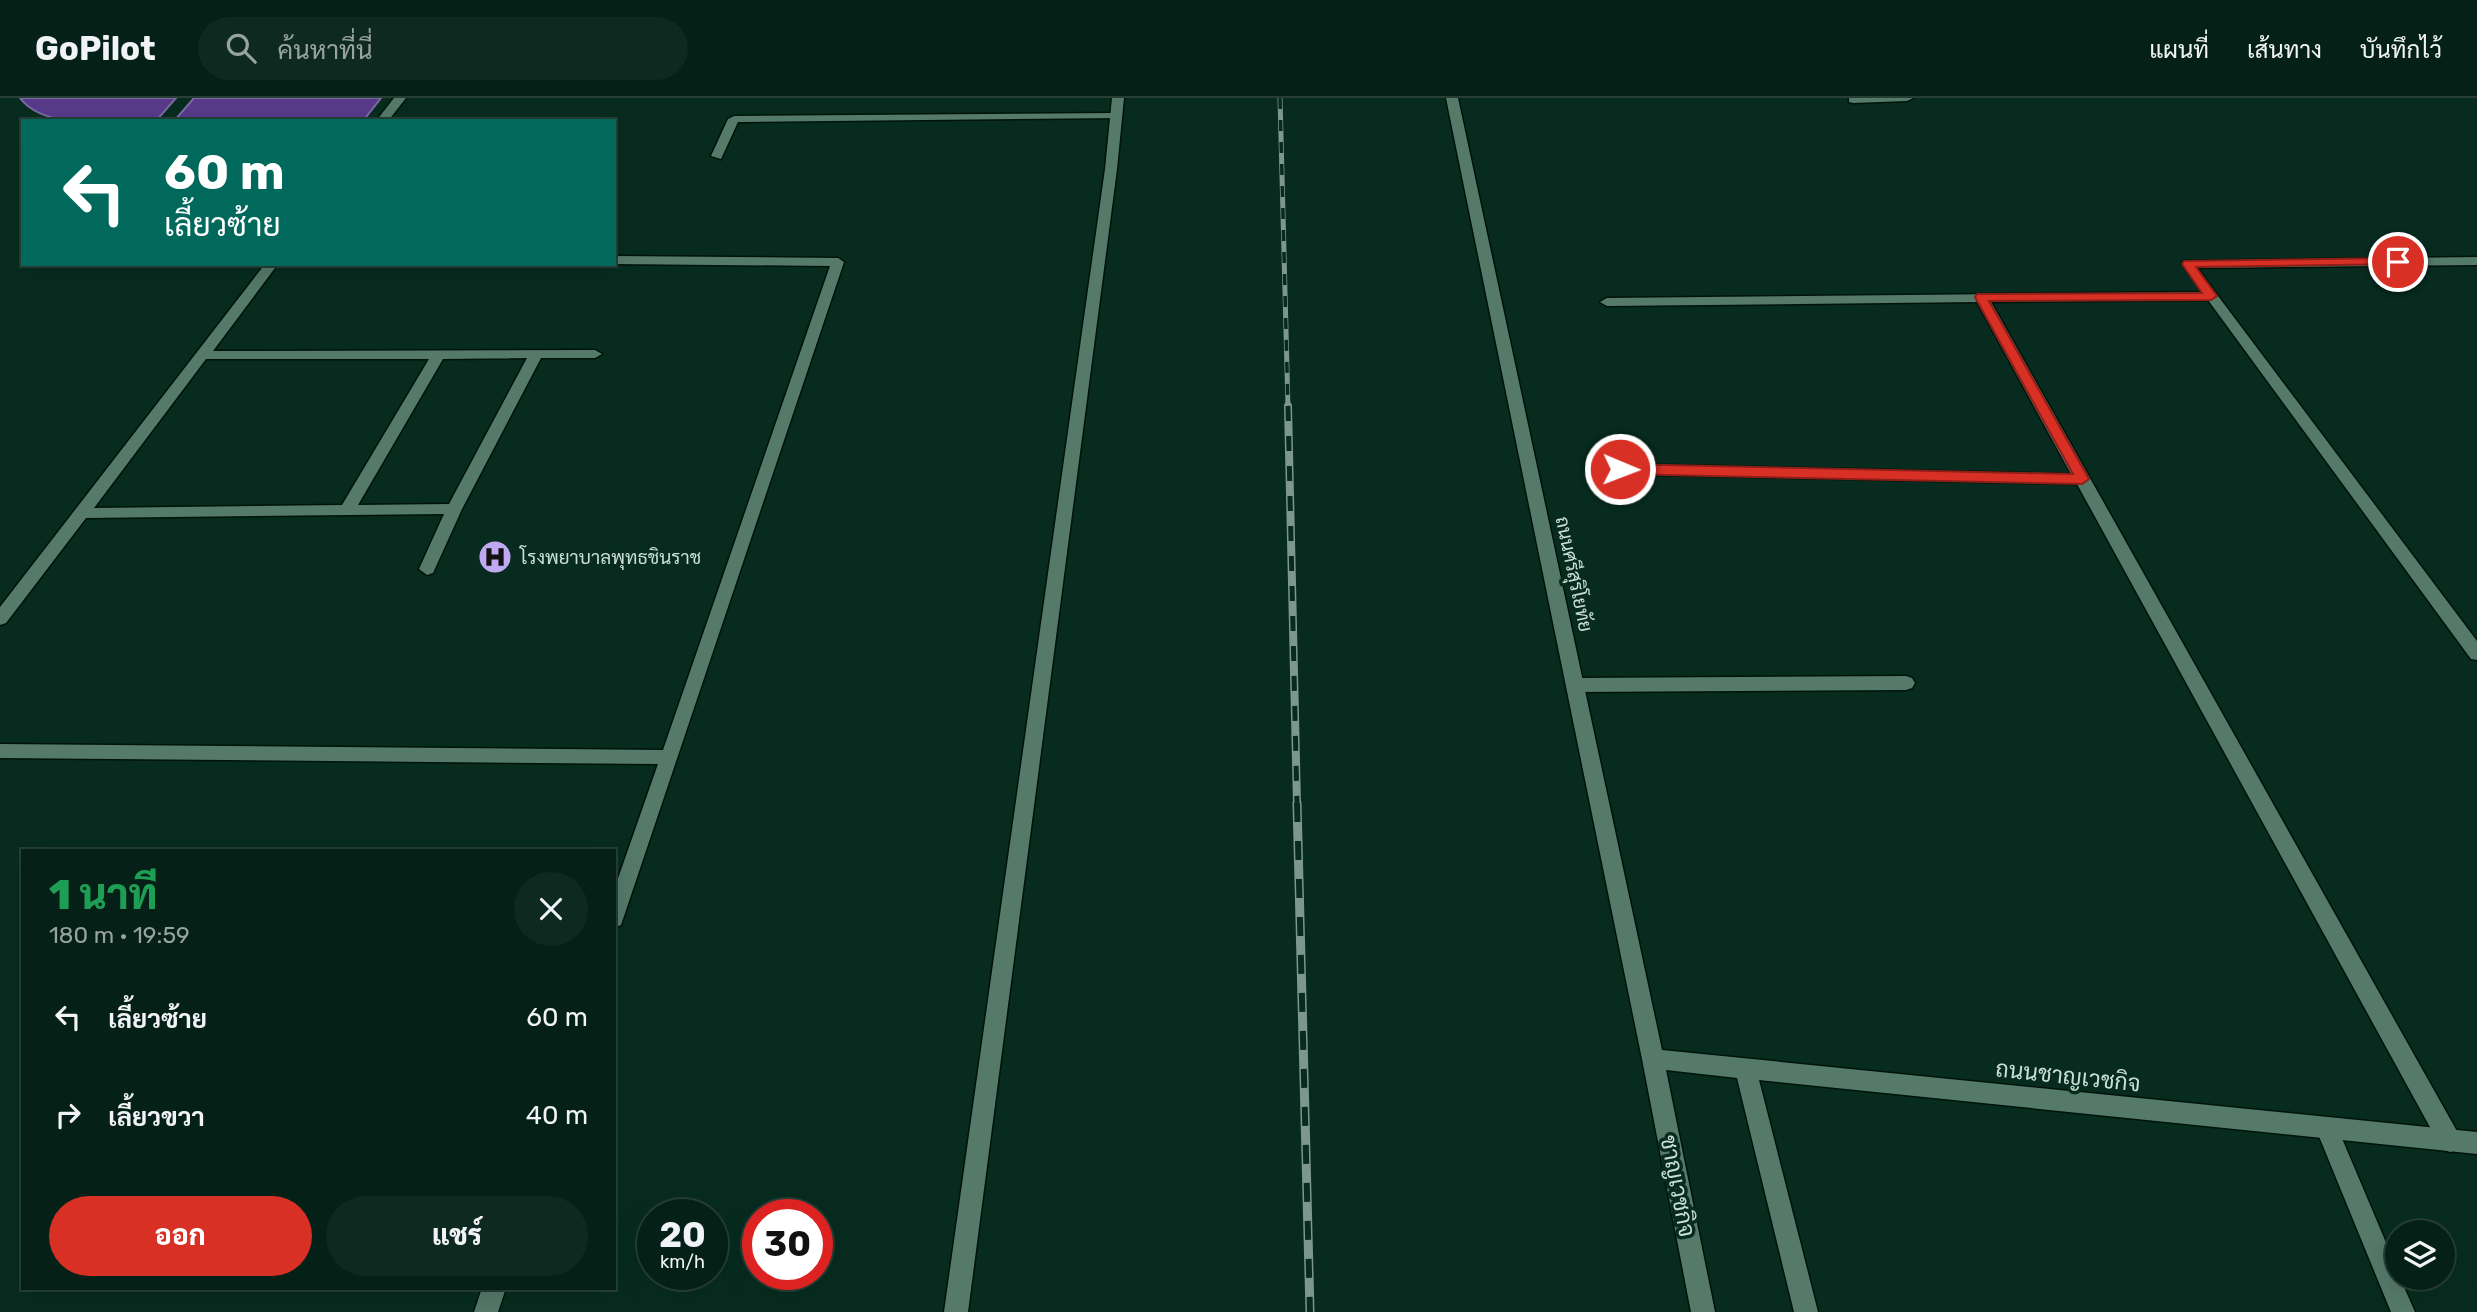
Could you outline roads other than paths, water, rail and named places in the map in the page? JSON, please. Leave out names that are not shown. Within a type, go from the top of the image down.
[{"type":"street","points":[[384,119],[400,98]]},
{"type":"street","name":"ถนนศรีสุริโยทัย","points":[[1452,98],[1653,1059]]},
{"type":"street","points":[[1853,100],[1907,98]]},
{"type":"street","points":[[717,156],[734,119],[1117,107],[956,1312]]},
{"type":"street","points":[[616,260],[838,262],[616,913]]},
{"type":"street","points":[[2477,261],[2188,264],[2477,654]]},
{"type":"street","points":[[0,619],[270,266]]},
{"type":"street","points":[[1606,302],[2211,296]]},
{"type":"street","points":[[1981,297],[2450,1140]]},
{"type":"street","points":[[427,569],[454,509],[536,354]]},
{"type":"street","points":[[202,355],[595,354]]},
{"type":"street","points":[[347,510],[438,355]]},
{"type":"street","points":[[1620,469],[2082,479]]},
{"type":"street","points":[[81,513],[454,509]]},
{"type":"street","points":[[1575,685],[1906,683]]},
{"type":"street","points":[[0,751],[667,757]]},
{"type":"street","name":"ถนนชาญเวชกิจ","points":[[1653,1059],[2477,1143]]},
{"type":"street","name":"ชาญเวชกิจ","points":[[1653,1059],[1703,1312]]},
{"type":"street","points":[[1746,1069],[1806,1312]]},
{"type":"street","points":[[2327,1129],[2403,1312]]},
{"type":"street","points":[[486,1312],[493,1290]]},
{"type":"railway","points":[[1280,98],[1288,408]]},
{"type":"railway","points":[[1288,406],[1297,805]]},
{"type":"railway","points":[[1297,803],[1310,1312]]},
{"type":"place","name":"โรงพยาบาลพุทธชินราช","points":[[495,557]]}]
